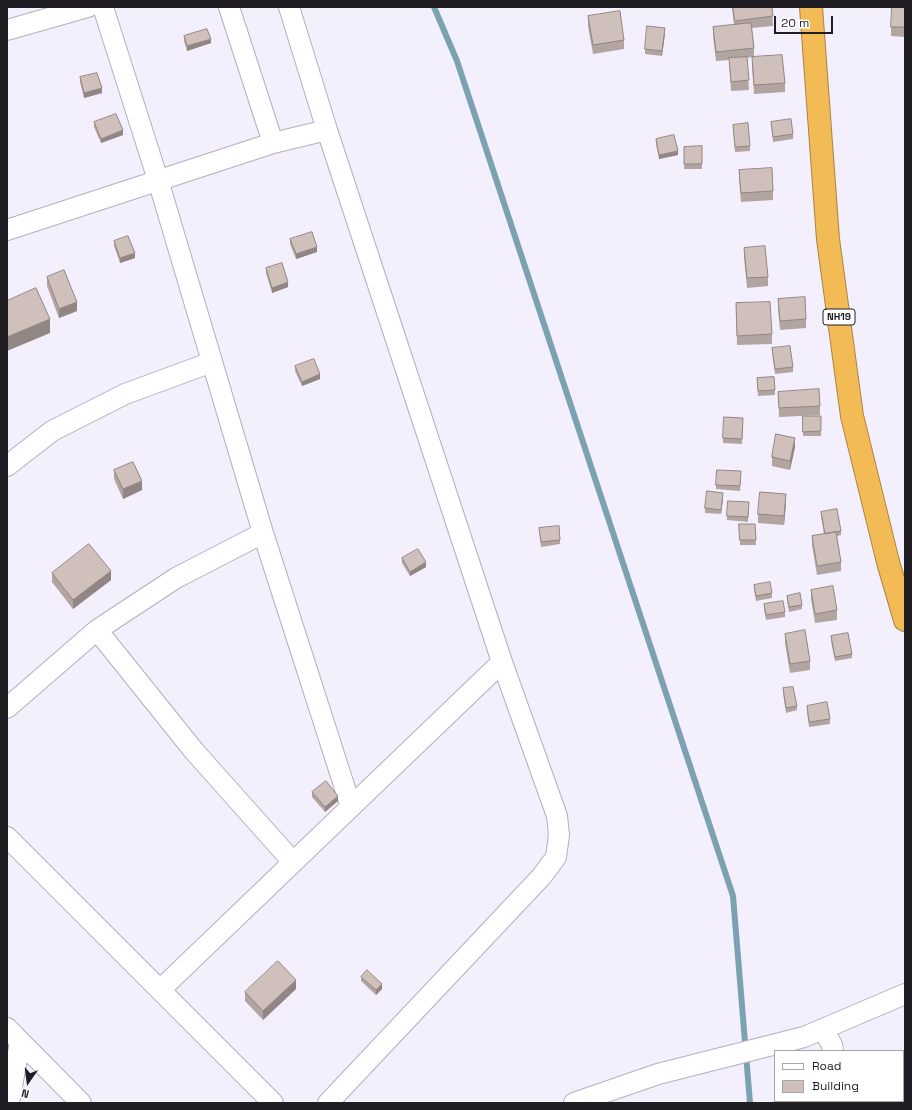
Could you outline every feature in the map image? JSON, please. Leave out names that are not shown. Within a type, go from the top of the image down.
[{"type":"highway","name":"NH19","points":[[811,7],[828,238],[852,416],[888,562],[905,620]]},
{"type":"street","points":[[7,30],[88,7]]},
{"type":"street","points":[[103,7],[158,180],[263,533],[351,807]]},
{"type":"street","points":[[229,7],[273,143]]},
{"type":"street","points":[[289,7],[327,130],[502,662],[557,816],[559,835],[556,857],[542,876],[328,1103]]},
{"type":"street","points":[[7,230],[273,143],[327,130]]},
{"type":"street","points":[[7,466],[52,431],[125,394],[212,362]]},
{"type":"street","points":[[7,708],[97,630],[176,578],[263,533]]},
{"type":"street","points":[[97,630],[194,751],[294,862]]},
{"type":"street","points":[[160,990],[502,662]]},
{"type":"street","points":[[7,837],[273,1103]]},
{"type":"street","points":[[574,1103],[658,1074],[804,1037],[905,994]]},
{"type":"street","points":[[823,1029],[832,1045],[833,1050]]},
{"type":"street","points":[[9,1103],[13,1035]]},
{"type":"street","points":[[13,1035],[81,1103]]},
{"type":"building","points":[[733,7],[772,7],[773,16],[735,21]]},
{"type":"building","points":[[892,7],[905,7],[905,27],[891,27]]},
{"type":"building","points":[[620,11],[624,40],[593,45],[588,16]]},
{"type":"building","points":[[751,23],[754,48],[716,52],[713,27]]},
{"type":"building","points":[[647,26],[665,28],[662,51],[645,49]]},
{"type":"building","points":[[207,29],[211,39],[187,46],[184,36]]},
{"type":"building","points":[[782,55],[785,83],[754,85],[752,57]]},
{"type":"building","points":[[747,57],[749,80],[731,82],[729,58]]},
{"type":"building","points":[[97,73],[102,88],[84,93],[80,77]]},
{"type":"building","points":[[116,114],[123,130],[101,139],[94,122]]},
{"type":"building","points":[[791,119],[793,134],[773,137],[771,122]]},
{"type":"building","points":[[748,123],[750,146],[735,147],[733,125]]},
{"type":"building","points":[[674,135],[678,151],[659,155],[656,139]]},
{"type":"building","points":[[702,146],[702,164],[684,164],[684,147]]},
{"type":"building","points":[[772,168],[773,191],[741,193],[739,170]]},
{"type":"building","points":[[312,232],[317,247],[296,254],[290,239]]},
{"type":"building","points":[[128,236],[135,253],[120,258],[114,241]]},
{"type":"building","points":[[765,246],[768,277],[747,278],[744,248]]},
{"type":"building","points":[[282,263],[288,282],[272,288],[266,268]]},
{"type":"building","points":[[64,270],[77,302],[59,309],[47,277]]},
{"type":"building","points":[[36,288],[50,319],[7,337],[7,301]]},
{"type":"building","points":[[805,297],[806,319],[780,321],[778,299]]},
{"type":"building","points":[[770,302],[772,334],[737,336],[736,303]]},
{"type":"building","points":[[790,346],[793,367],[775,369],[772,348]]},
{"type":"building","points":[[314,359],[320,374],[302,382],[295,366]]},
{"type":"building","points":[[774,377],[775,390],[758,391],[757,378]]},
{"type":"building","points":[[819,389],[820,406],[779,408],[778,392]]},
{"type":"building","points":[[803,416],[821,416],[821,431],[803,432]]},
{"type":"building","points":[[724,417],[743,418],[742,439],[723,438]]},
{"type":"building","points":[[776,434],[795,438],[790,461],[772,457]]},
{"type":"building","points":[[133,462],[142,481],[123,489],[114,470]]},
{"type":"building","points":[[717,470],[741,471],[740,486],[716,485]]},
{"type":"building","points":[[707,491],[723,493],[721,510],[705,508]]},
{"type":"building","points":[[760,492],[786,494],[784,516],[758,514]]},
{"type":"building","points":[[728,501],[749,502],[748,517],[727,516]]},
{"type":"building","points":[[837,509],[841,531],[825,534],[821,512]]},
{"type":"building","points":[[739,524],[755,524],[756,540],[740,540]]},
{"type":"building","points":[[559,526],[560,540],[541,542],[539,528]]},
{"type":"building","points":[[836,532],[841,562],[817,566],[812,536]]},
{"type":"building","points":[[89,544],[111,571],[73,600],[52,573]]},
{"type":"building","points":[[418,549],[426,562],[410,572],[402,558]]},
{"type":"building","points":[[770,582],[772,593],[756,596],[754,585]]},
{"type":"building","points":[[833,586],[837,610],[815,614],[811,590]]},
{"type":"building","points":[[800,593],[802,605],[789,607],[787,596]]},
{"type":"building","points":[[783,601],[785,612],[766,615],[764,604]]},
{"type":"building","points":[[805,630],[810,661],[790,664],[785,634]]},
{"type":"building","points":[[848,633],[852,654],[835,657],[831,636]]},
{"type":"building","points":[[793,687],[797,706],[786,708],[783,688]]},
{"type":"building","points":[[827,702],[830,719],[809,722],[807,706]]},
{"type":"building","points":[[326,781],[338,796],[325,807],[312,792]]},
{"type":"building","points":[[278,961],[296,980],[263,1011],[245,992]]},
{"type":"building","points":[[367,970],[382,984],[376,990],[361,977]]},
{"type":"waterway","points":[[434,7],[457,61],[733,896],[750,1103]]}]
